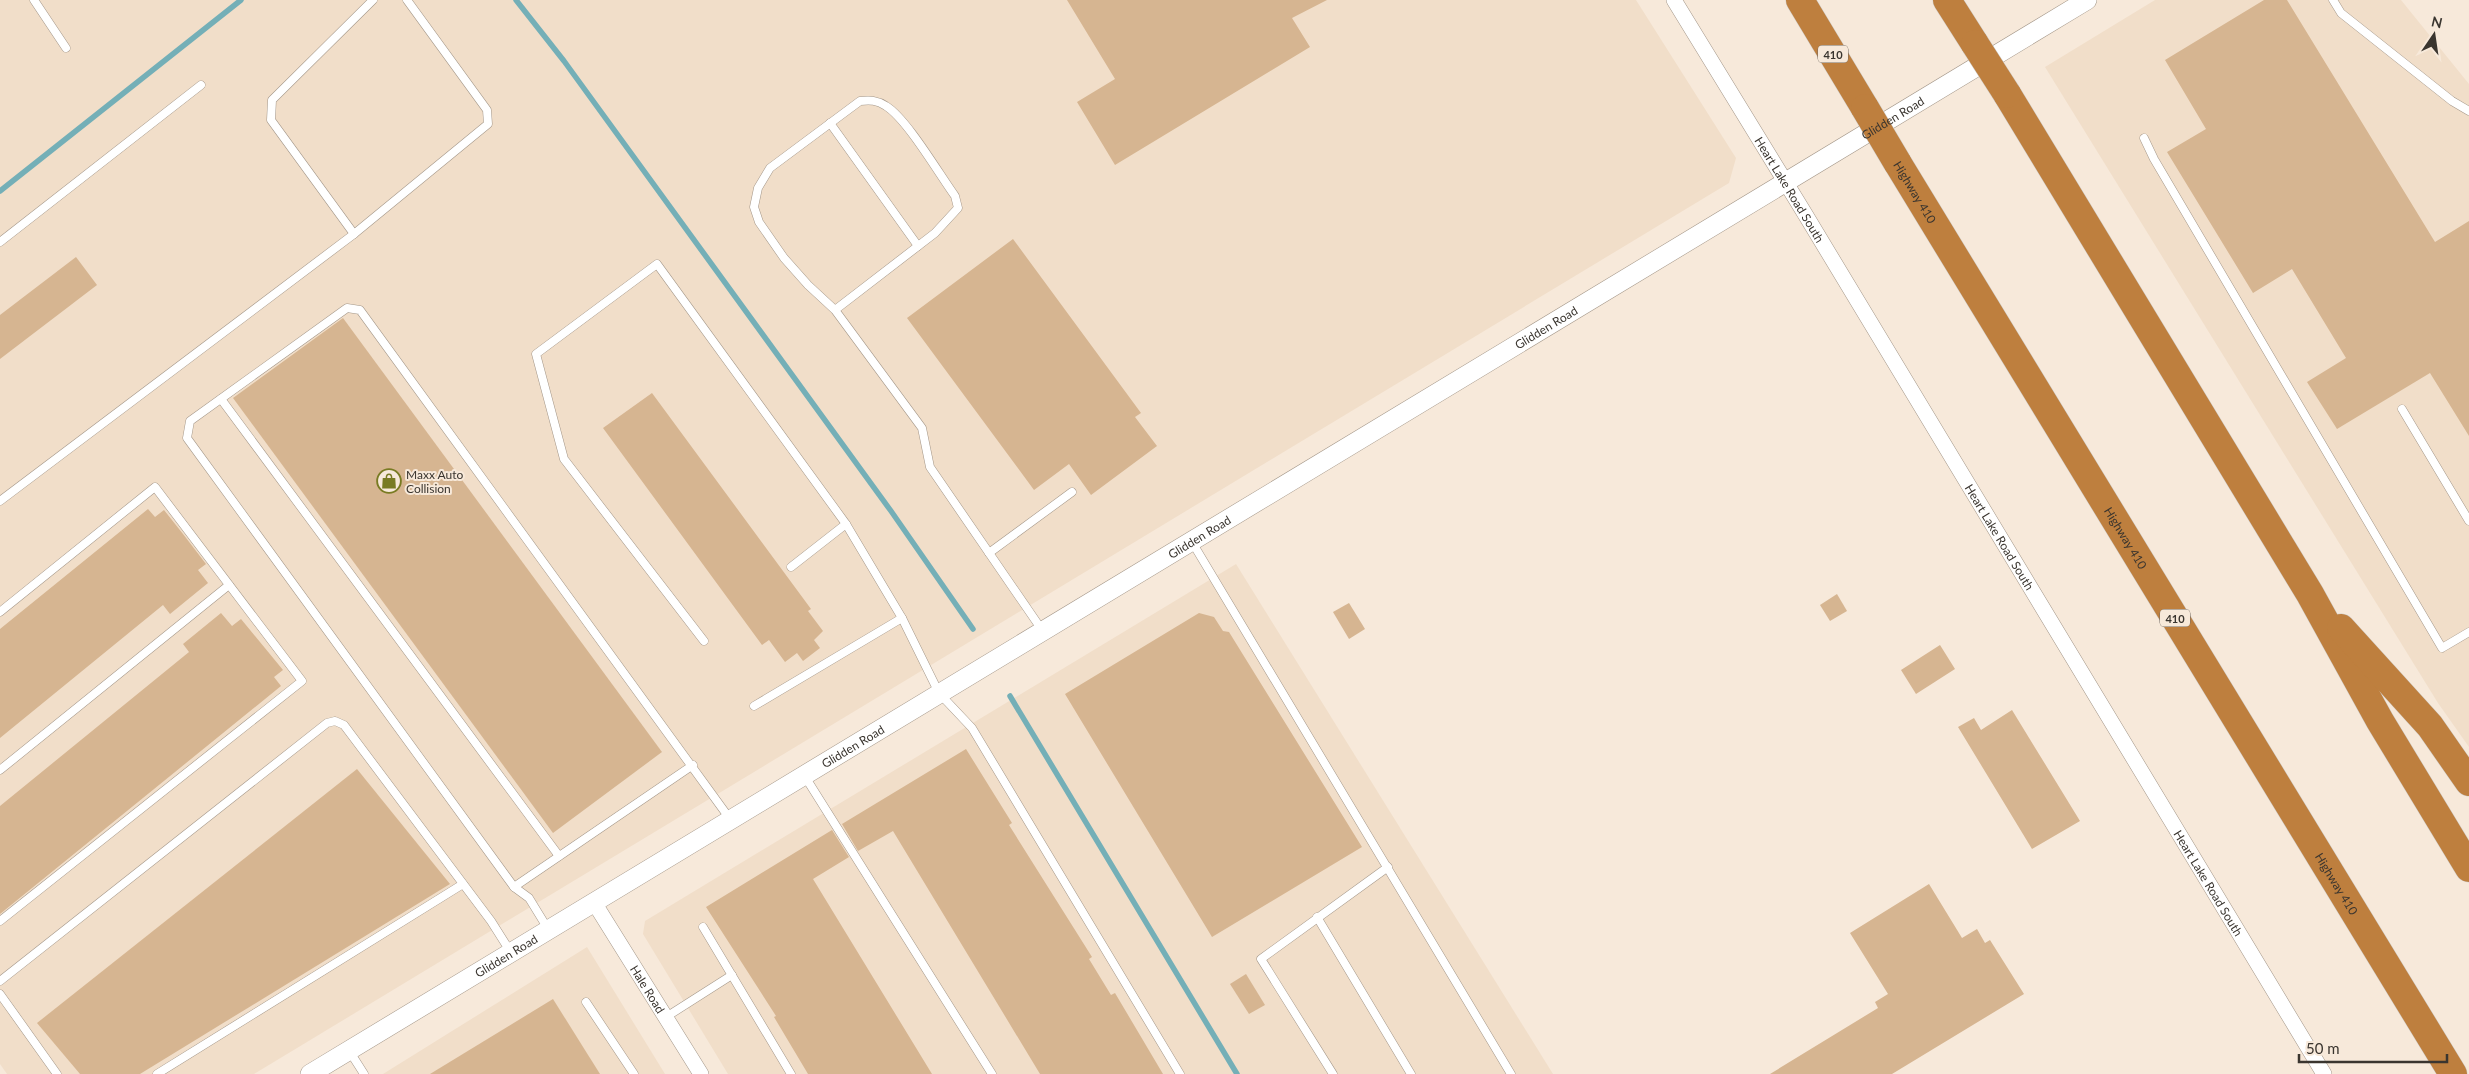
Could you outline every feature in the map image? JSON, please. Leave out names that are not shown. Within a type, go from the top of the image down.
[{"type":"highway","name":"Highway 410","points":[[1800,0],[2454,1074]]},
{"type":"highway","points":[[1947,0],[2007,94],[2310,594],[2380,721],[2469,868]]},
{"type":"highway","points":[[2310,594],[2430,726],[2469,782]]},
{"type":"street","name":"Heart Lake Road South","points":[[1674,0],[1786,182],[2324,1074]]},
{"type":"street","name":"Glidden Road","points":[[310,1074],[350,1052],[596,904],[1042,630],[2088,0]]},
{"type":"street","name":"Hale Road","points":[[596,904],[701,1074]]},
{"type":"lane","points":[[34,0],[66,48]]},
{"type":"lane","points":[[354,234],[271,120],[272,100],[373,0]]},
{"type":"lane","points":[[0,501],[354,234],[488,124],[487,110],[407,0]]},
{"type":"lane","points":[[2332,0],[2341,13],[2452,101],[2469,111]]},
{"type":"lane","points":[[0,242],[201,86]]},
{"type":"lane","points":[[835,310],[946,223],[958,208],[955,196],[900,118],[886,106],[872,100],[860,101],[770,168],[758,188],[754,206],[759,222],[784,258],[808,285],[835,310],[922,428],[930,467],[1042,630]]},
{"type":"lane","points":[[830,123],[918,246]]},
{"type":"lane","points":[[2144,138],[2159,167],[2442,648],[2469,632]]},
{"type":"lane","points":[[704,641],[564,459],[536,354],[657,264],[846,524],[902,618],[939,693],[972,728],[1180,1074]]},
{"type":"lane","points":[[549,931],[529,898],[514,887],[187,438],[190,421],[347,308],[360,310],[693,765],[731,820]]},
{"type":"lane","points":[[222,399],[559,856]]},
{"type":"lane","points":[[2402,409],[2469,521]]},
{"type":"lane","points":[[0,612],[155,487],[302,681],[0,921]]},
{"type":"lane","points":[[989,553],[1072,492]]},
{"type":"lane","points":[[791,567],[846,524]]},
{"type":"lane","points":[[1191,540],[1511,1074]]},
{"type":"lane","points":[[0,770],[229,585]]},
{"type":"lane","points":[[754,706],[902,618]]},
{"type":"lane","points":[[0,981],[327,723],[335,721],[344,725],[464,884],[512,954]]},
{"type":"lane","points":[[514,887],[693,765]]},
{"type":"lane","points":[[804,776],[992,1074]]},
{"type":"lane","points":[[1333,1074],[1261,958],[1388,867]]},
{"type":"lane","points":[[157,1074],[464,884]]},
{"type":"lane","points":[[1317,917],[1411,1074]]},
{"type":"lane","points":[[703,927],[791,1074]]},
{"type":"lane","points":[[666,1017],[732,975]]},
{"type":"lane","points":[[0,994],[57,1074]]},
{"type":"lane","points":[[586,1002],[634,1074]]},
{"type":"lane","points":[[350,1052],[364,1074]]},
{"type":"shaded area","points":[[0,0],[1636,0],[1736,158],[1729,183],[254,1074],[7,1074],[0,1064]]},
{"type":"shaded area","points":[[2155,0],[2401,0],[2469,84],[2469,747],[2438,703],[2045,67]]},
{"type":"shaded area","points":[[1236,564],[1553,1074],[728,1074],[643,934],[645,921]]},
{"type":"shaded area","points":[[587,947],[665,1074],[383,1074]]},
{"type":"building","points":[[1067,0],[1327,0],[1292,18],[1310,47],[1115,165],[1077,102],[1115,79]]},
{"type":"building","points":[[2264,0],[2287,0],[2435,242],[2469,221],[2469,436],[2430,373],[2337,429],[2307,382],[2346,358],[2292,269],[2253,293],[2167,152],[2206,129],[2165,60]]},
{"type":"building","points":[[1013,239],[1141,413],[1135,417],[1157,446],[1091,495],[1069,464],[1034,490],[907,318]]},
{"type":"building","points":[[76,257],[97,285],[0,359],[0,315]]},
{"type":"building","points":[[343,318],[662,752],[553,833],[233,398]]},
{"type":"building","points":[[652,393],[811,609],[808,611],[823,631],[814,640],[820,648],[803,661],[797,653],[785,662],[769,640],[762,645],[603,428]]},
{"type":"building","points":[[148,509],[155,517],[164,510],[206,564],[198,570],[208,583],[170,614],[163,605],[0,738],[0,629]]},
{"type":"building","points":[[1837,594],[1847,611],[1830,621],[1820,605]]},
{"type":"building","points":[[1349,603],[1365,629],[1349,639],[1333,612]]},
{"type":"building","points":[[221,613],[232,626],[241,619],[283,670],[274,677],[281,686],[0,914],[0,806],[189,652],[183,644]]},
{"type":"building","points":[[1199,613],[1214,617],[1223,631],[1229,632],[1362,847],[1212,937],[1065,694]]},
{"type":"building","points":[[1940,645],[1955,669],[1916,694],[1901,670]]},
{"type":"building","points":[[2012,710],[2080,821],[2032,849],[1958,727],[1974,718],[1981,730]]},
{"type":"building","points":[[966,749],[1012,823],[1009,825],[1092,957],[1089,959],[1111,995],[1115,993],[1163,1074],[1040,1074],[893,831],[858,851],[842,824]]},
{"type":"building","points":[[357,769],[450,884],[140,1074],[80,1074],[37,1023]]},
{"type":"building","points":[[832,830],[849,857],[813,879],[932,1074],[808,1074],[774,1017],[776,1016],[706,907]]},
{"type":"building","points":[[1929,884],[1962,938],[1977,929],[1985,943],[1990,940],[2024,994],[1892,1074],[1770,1074],[1878,1008],[1875,1002],[1888,994],[1850,933]]},
{"type":"building","points":[[1246,974],[1265,1005],[1249,1014],[1230,984]]},
{"type":"building","points":[[553,999],[600,1074],[430,1074]]},
{"type":"waterway","points":[[0,191],[241,0]]},
{"type":"waterway","points":[[516,0],[564,61],[891,511],[973,629]]},
{"type":"waterway","points":[[1010,696],[1237,1074]]},
{"type":"place","name":"Maxx Auto Collision","points":[[389,481]]}]
